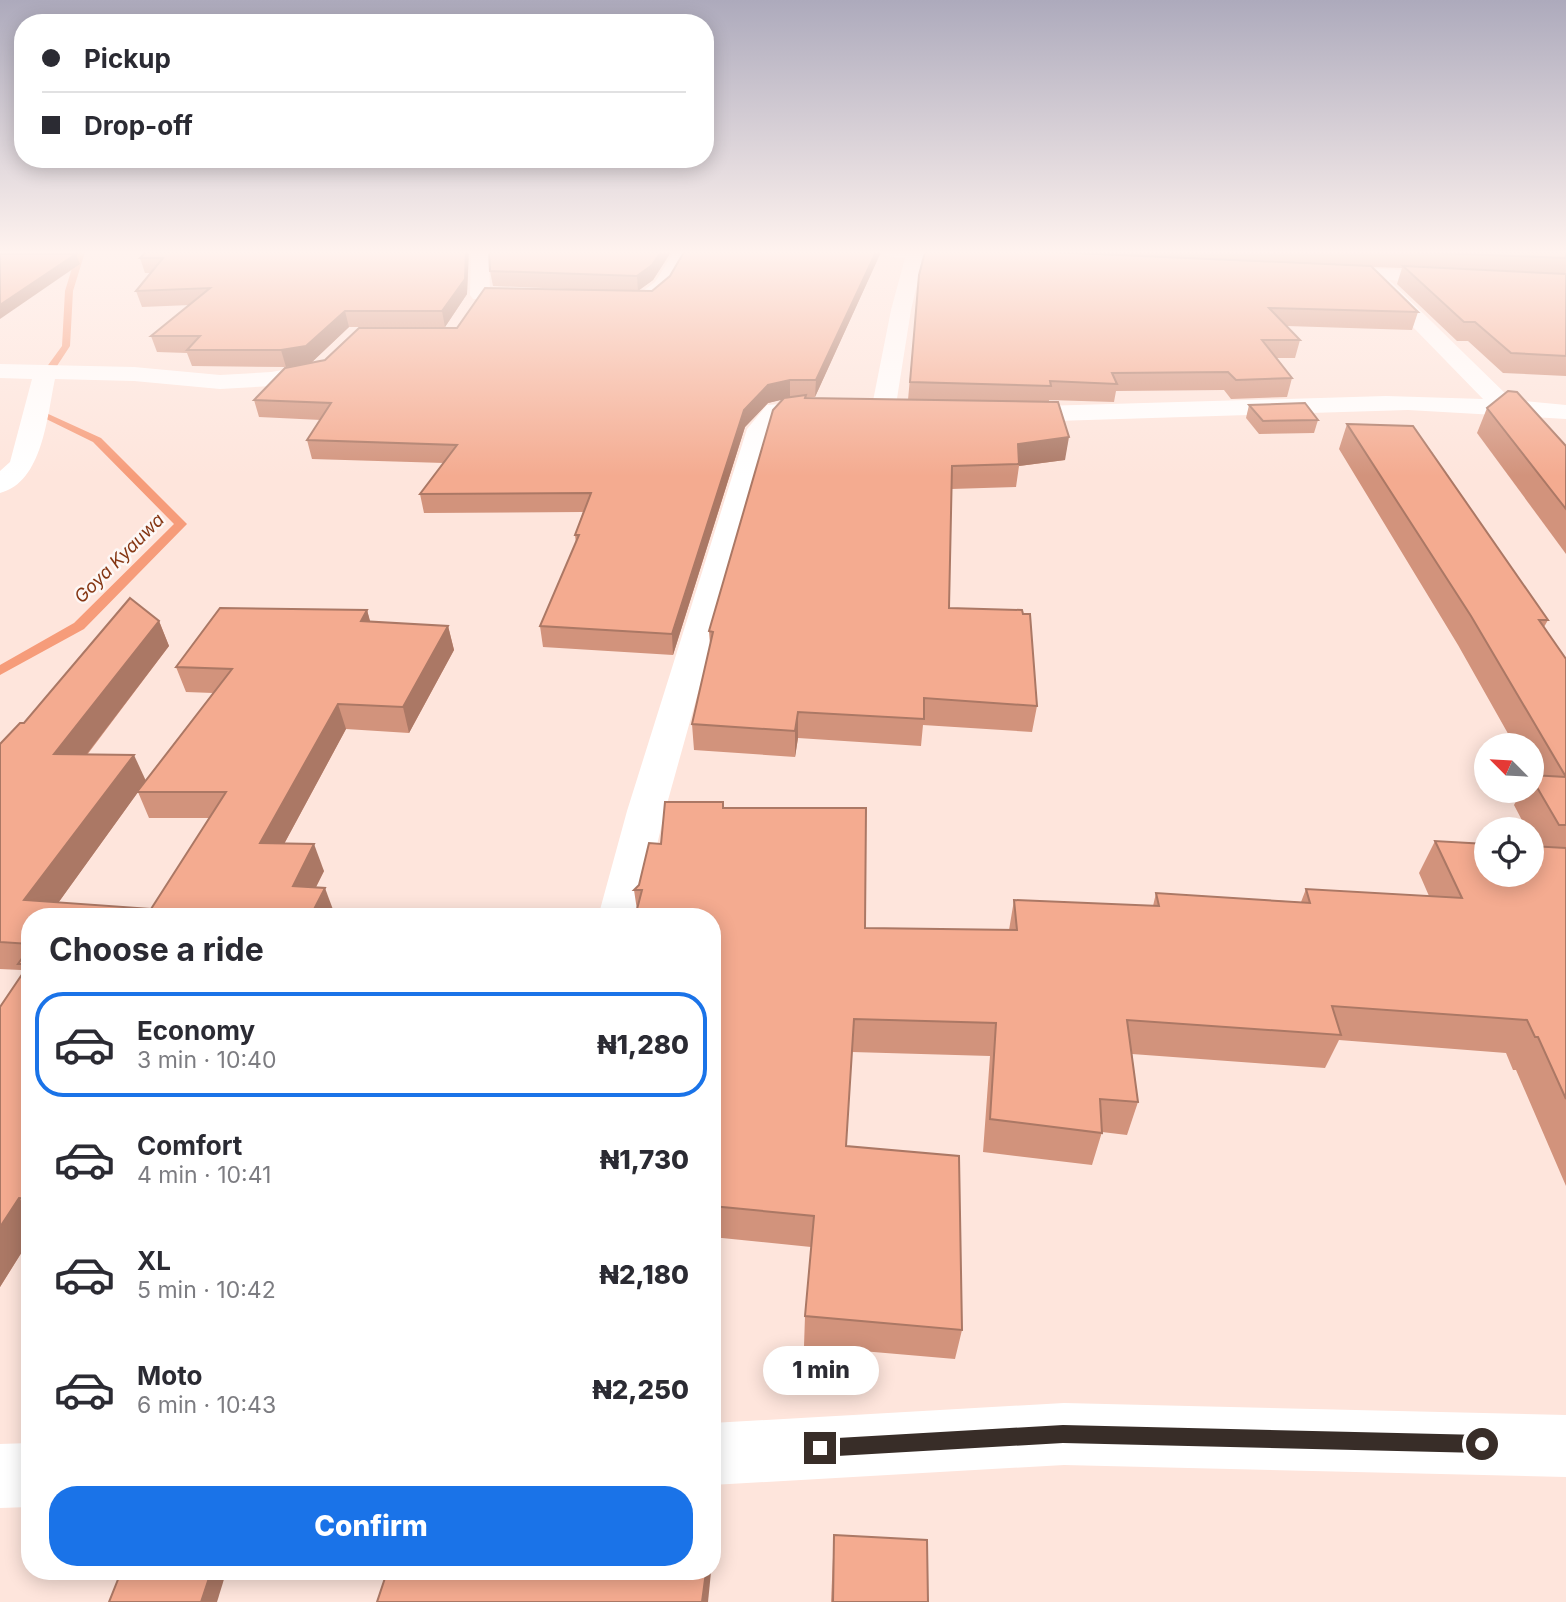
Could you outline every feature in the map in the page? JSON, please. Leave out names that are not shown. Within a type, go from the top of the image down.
[{"type":"street","points":[[883,411],[898,327]]},
{"type":"street","points":[[1425,327],[1505,407]]},
{"type":"street","points":[[0,371],[134,374],[220,382],[271,379],[319,370],[338,352]]},
{"type":"street","points":[[0,485],[22,465],[45,374]]},
{"type":"street","points":[[985,414],[1082,415],[1387,403],[1566,412]]},
{"type":"street","points":[[622,908],[646,811],[759,429],[776,411],[807,407],[908,412]]},
{"type":"street","points":[[721,1453],[1063,1434],[1566,1446]]},
{"type":"street","points":[[0,1476],[21,1475]]},
{"type":"building","points":[[162,327],[327,327],[306,346],[281,350],[187,350],[200,336],[151,336]]},
{"type":"building","points":[[841,327],[816,380],[790,380],[768,385],[744,410],[672,634],[540,626],[579,535],[575,535],[591,493],[420,494],[457,445],[307,440],[331,403],[254,400],[285,368],[325,360],[359,328]]},
{"type":"building","points":[[915,327],[1287,327],[1300,340],[1262,340],[1292,378],[1236,380],[1228,372],[1112,373],[1117,384],[1050,381],[1051,386],[910,382]]},
{"type":"building","points":[[1481,327],[1566,327],[1566,356],[1511,353]]},
{"type":"building","points":[[1508,391],[1517,392],[1566,446],[1566,509],[1487,408]]},
{"type":"building","points":[[806,395],[805,398],[1058,402],[1069,437],[1018,444],[1019,464],[952,466],[949,608],[1022,610],[1023,614],[1030,614],[1037,706],[924,698],[924,719],[798,712],[795,731],[692,724],[713,632],[709,631],[773,410],[784,398]]},
{"type":"building","points":[[1305,403],[1318,420],[1263,421],[1249,405]]},
{"type":"building","points":[[1347,424],[1413,426],[1548,620],[1539,620],[1566,659],[1566,777],[1544,740],[1544,733],[1540,733],[1471,616]]},
{"type":"building","points":[[130,598],[159,621],[54,754],[134,755],[24,900],[137,908],[21,908],[21,943],[0,942],[0,744],[20,723],[24,723]]},
{"type":"building","points":[[220,608],[367,610],[361,621],[448,626],[403,707],[338,704],[260,843],[314,844],[293,886],[325,888],[315,908],[152,908],[226,792],[137,792],[232,669],[176,667]]},
{"type":"building","points":[[1544,776],[1566,777],[1566,825],[1559,825],[1544,799]]},
{"type":"building","points":[[665,802],[723,802],[723,808],[866,808],[865,928],[1017,930],[1014,900],[1159,906],[1156,893],[1310,903],[1306,889],[1462,898],[1435,841],[1474,843],[1474,887],[1544,887],[1544,847],[1566,848],[1566,1099],[1538,1037],[1535,1037],[1527,1020],[1332,1006],[1341,1035],[1127,1020],[1138,1102],[1100,1099],[1102,1133],[990,1119],[996,1023],[854,1019],[846,1146],[959,1156],[962,1330],[805,1316],[814,1216],[721,1207],[721,908],[637,908],[642,890],[634,890],[639,885],[649,843],[661,844]]},
{"type":"building","points":[[21,976],[21,1198],[0,1227],[0,1007]]},
{"type":"building","points":[[834,1535],[927,1540],[928,1602],[833,1602]]},
{"type":"building","points":[[118,1580],[208,1580],[201,1602],[109,1602]]},
{"type":"building","points":[[384,1580],[705,1580],[702,1602],[377,1602]]},
{"type":"waterway","name":"Goya Kyauwa","points":[[0,671],[79,626],[181,524],[97,440],[39,413],[48,372],[66,346],[67,327]]},
{"type":"route","points":[[820,1448],[1063,1434],[1482,1444]]}]
